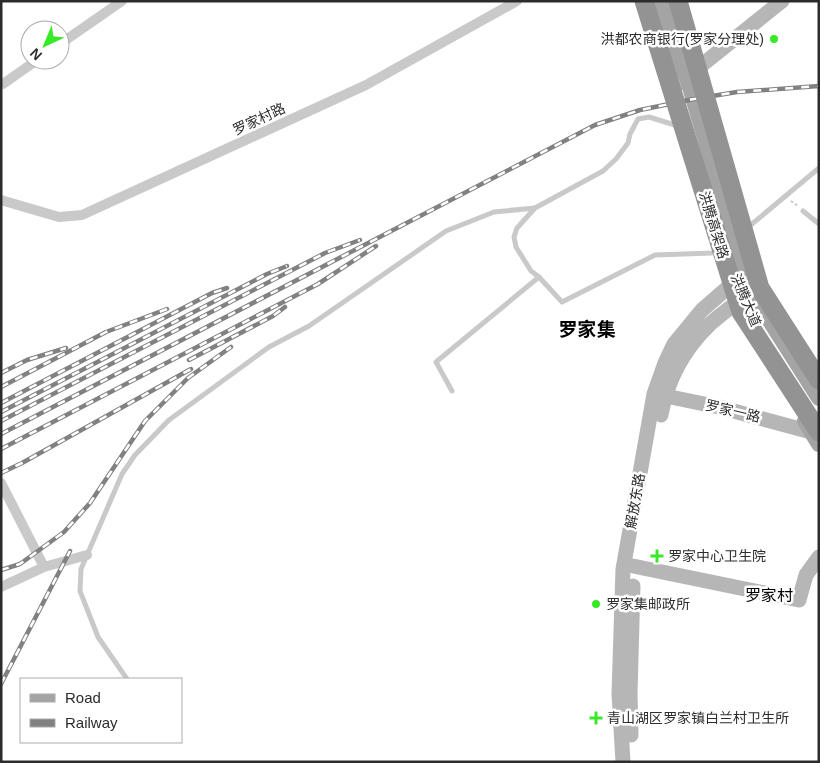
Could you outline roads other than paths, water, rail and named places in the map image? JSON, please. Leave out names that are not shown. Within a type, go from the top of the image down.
[{"type":"highway","name":"洪腾高架路","points":[[644,1],[741,312],[816,436]]},
{"type":"highway","name":"洪腾高架路","points":[[678,1],[760,288],[819,380]]},
{"type":"main road","name":"洪腾大道","points":[[656,1],[683,81],[740,277],[816,436]]},
{"type":"main road","name":"洪腾大道","points":[[670,1],[683,81]]},
{"type":"main road","points":[[683,81],[782,1]]},
{"type":"main road","name":"解放东路","points":[[623,762],[619,694],[623,569],[665,363],[674,344],[702,310],[740,277]]},
{"type":"main road","name":"洪腾大道","points":[[747,295],[819,397]]},
{"type":"main road","name":"解放东路","points":[[632,762],[630,693],[633,566],[659,395],[692,342],[711,323],[747,295]]},
{"type":"main road","name":"罗家一路","points":[[659,395],[719,407],[816,436]]},
{"type":"main road","points":[[633,566],[799,600],[806,575],[819,557]]},
{"type":"street","points":[[70,37],[122,1]]},
{"type":"street","name":"罗家村路","points":[[1,200],[59,217],[82,215],[366,85],[517,1]]},
{"type":"street","points":[[3,84],[23,70]]},
{"type":"street","points":[[1,483],[44,567]]},
{"type":"street","points":[[1,586],[44,567],[87,555]]},
{"type":"lane","points":[[126,678],[98,637],[80,591],[81,569],[122,474],[135,455],[169,420],[269,347],[309,326],[446,231],[494,212],[534,208],[603,171],[616,159],[628,142],[632,129],[638,119],[649,116],[679,126]]},
{"type":"lane","points":[[534,208],[518,228],[514,237],[516,247],[531,271],[562,302],[655,255],[712,253],[731,243],[819,168]]},
{"type":"lane","points":[[803,210],[819,224]]},
{"type":"lane","points":[[452,390],[436,362],[538,277]]},
{"type":"lane","points":[[819,374],[815,381],[819,397]]},
{"type":"railway","points":[[1,434],[595,125],[640,110],[694,99],[737,92],[819,86]]},
{"type":"railway","points":[[1,421],[325,253],[360,240]]},
{"type":"railway","points":[[1,449],[318,284],[376,246]]},
{"type":"railway","points":[[1,412],[267,274],[287,266]]},
{"type":"railway","points":[[1,403],[212,293],[227,288]]},
{"type":"railway","points":[[189,360],[273,316],[285,307]]},
{"type":"railway","points":[[1,387],[106,332],[167,309]]},
{"type":"railway","points":[[1,570],[20,564],[64,532],[90,503],[145,421],[188,378],[231,347]]},
{"type":"railway","points":[[1,373],[27,360],[66,348]]},
{"type":"railway","points":[[1,473],[191,369]]},
{"type":"railway","points":[[1,684],[70,551]]},
{"type":"place","name":"洪都农商银行(罗家分理处)","points":[[774,39]]},
{"type":"place","name":"罗家中心卫生院","points":[[657,556]]},
{"type":"place","name":"罗家集邮政所","points":[[596,604]]},
{"type":"place","name":"青山湖区罗家镇白兰村卫生所","points":[[596,718]]},
{"type":"district","name":"罗家集","points":[[587,329]]},
{"type":"district","name":"罗家村","points":[[769,595]]}]
